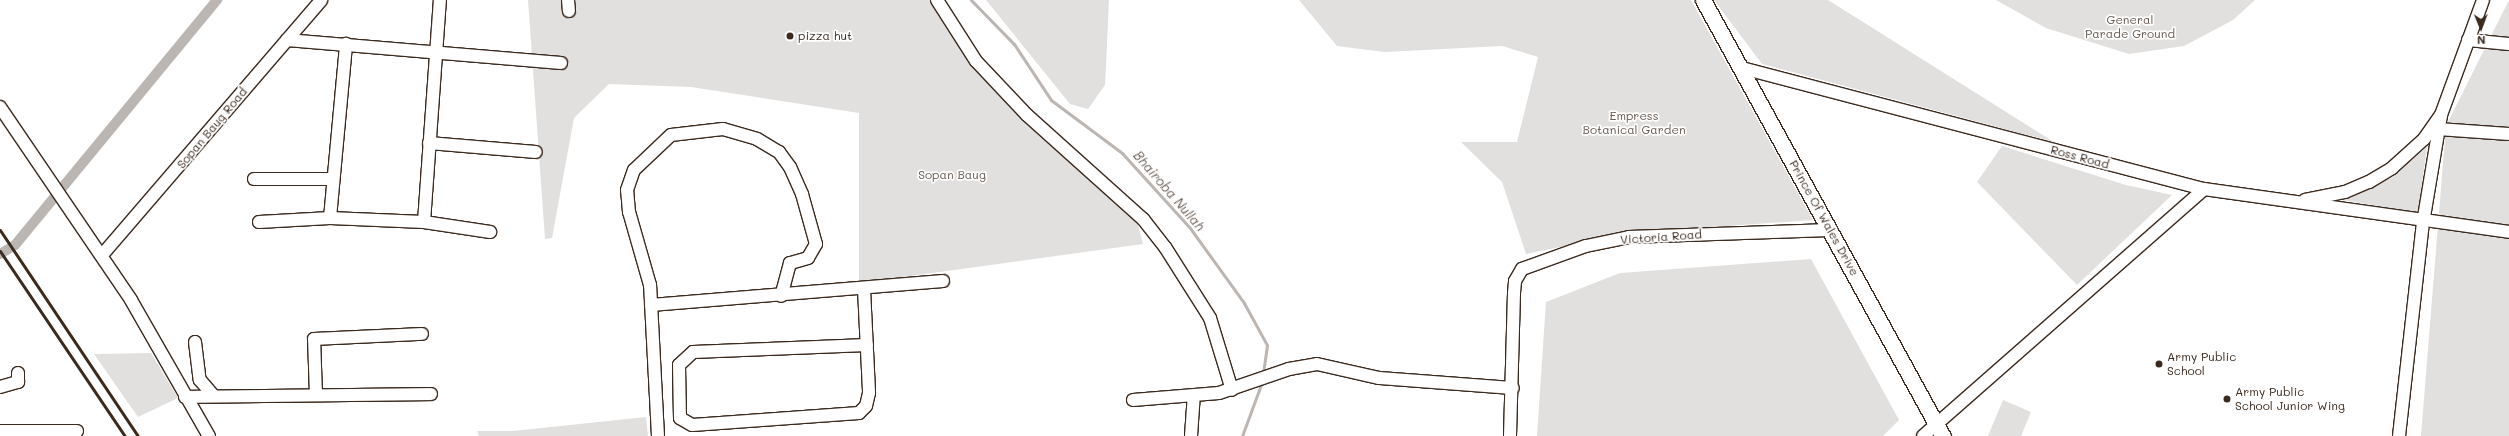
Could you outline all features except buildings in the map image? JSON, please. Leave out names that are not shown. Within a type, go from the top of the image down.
[{"type":"main road","name":"Prince Of Wales Drive","points":[[1703,0],[1742,68],[1940,430]]},
{"type":"street","name":"Sopan Baug Road","points":[[102,255],[321,0]]},
{"type":"street","points":[[424,222],[440,0]]},
{"type":"street","points":[[937,0],[976,62],[1027,115],[1143,219],[1165,246],[1210,318],[1232,390]]},
{"type":"street","points":[[2400,436],[2423,223],[2438,129],[2441,115],[2483,0]]},
{"type":"street","points":[[287,40],[561,62]]},
{"type":"street","points":[[2468,40],[2509,44]]},
{"type":"street","points":[[330,218],[332,179],[346,44]]},
{"type":"street","name":"Ross Road","points":[[1742,68],[2204,189],[2297,202],[2423,223],[2509,232]]},
{"type":"street","points":[[0,106],[64,202],[102,255],[209,436]]},
{"type":"street","points":[[2297,202],[2345,192],[2381,175],[2410,154],[2441,115]]},
{"type":"street","points":[[658,436],[657,392],[651,305],[646,270],[629,212],[627,190],[634,170],[671,135],[723,129],[757,139],[779,152],[802,194],[816,244],[808,258],[790,263],[782,296]]},
{"type":"street","points":[[2438,129],[2509,134]]},
{"type":"street","points":[[429,143],[536,152]]},
{"type":"street","points":[[254,179],[332,179]]},
{"type":"street","points":[[1923,436],[1940,430],[2204,189]]},
{"type":"street","points":[[259,222],[330,218],[424,222],[490,232]]},
{"type":"street","name":"Victoria Road","points":[[1510,436],[1513,388],[1514,293],[1515,281],[1522,269],[1586,246],[1629,237],[1830,230]]},
{"type":"street","points":[[651,305],[782,296],[942,281]]},
{"type":"street","points":[[864,289],[867,345],[869,393],[866,406],[850,416],[692,425],[680,418],[678,392],[679,365],[693,352],[867,345]]},
{"type":"street","points":[[316,395],[314,339],[422,334]]},
{"type":"street","points":[[196,342],[200,380],[212,395]]},
{"type":"street","points":[[1132,400],[1194,397],[1232,390],[1289,369],[1328,364],[1379,378],[1513,388]]},
{"type":"street","points":[[0,387],[18,382],[18,374]]},
{"type":"street","points":[[657,392],[678,392]]},
{"type":"street","points":[[185,396],[431,394]]},
{"type":"street","points":[[1191,436],[1194,397]]},
{"type":"street","points":[[0,431],[77,431]]},
{"type":"green space","name":"Sopan Baug","points":[[528,0],[935,0],[1037,134],[1136,218],[1143,244],[859,283],[859,113],[691,87],[609,84],[574,118],[552,238],[545,239]]},
{"type":"green space","points":[[986,0],[1109,0],[1105,85],[1088,109],[1070,104]]},
{"type":"green space","name":"Empress Botanical Garden","points":[[1299,0],[1691,0],[1813,220],[1628,233],[1526,254],[1502,182],[1461,142],[1517,142],[1538,57],[1502,46],[1385,52],[1337,46]]},
{"type":"green space","points":[[1714,0],[1828,0],[2054,142],[1762,64]]},
{"type":"green space","name":"General Parade Ground","points":[[1996,0],[2255,0],[2233,20],[2184,46],[2129,54],[2046,28]]},
{"type":"green space","points":[[2509,0],[2509,436],[2421,436],[2446,126]]},
{"type":"green space","points":[[2002,146],[2126,185],[2172,195],[2077,285],[1977,182]]},
{"type":"green space","points":[[2427,147],[2418,213],[2337,199],[2392,178]]},
{"type":"green space","points":[[1811,259],[1899,420],[1883,436],[1537,436],[1546,302],[1620,273]]},
{"type":"green space","points":[[151,353],[178,398],[138,417],[94,354]]},
{"type":"green space","points":[[2003,400],[2031,412],[2021,436],[1988,436]]},
{"type":"green space","points":[[646,417],[648,436],[479,436],[477,431],[513,431]]},
{"type":"waterway","points":[[0,254],[15,245],[217,0]]},
{"type":"waterway","name":"Bhairoba Nullah","points":[[971,0],[1014,44],[1051,100],[1122,153],[1190,228],[1244,303],[1267,345],[1263,374]]},
{"type":"waterway","name":"Bhairoba Nullah","points":[[1242,436],[1262,382]]},
{"type":"railway","points":[[0,230],[138,436]]},
{"type":"railway","points":[[0,251],[125,436]]},
{"type":"place","name":"pizza hut","points":[[790,36]]},
{"type":"place","name":"Army Public School","points":[[2159,364]]},
{"type":"place","name":"Army Public School Junior Wing","points":[[2227,399]]}]
